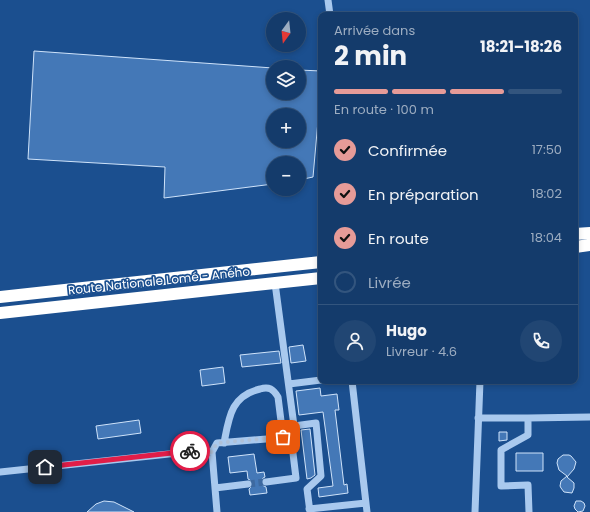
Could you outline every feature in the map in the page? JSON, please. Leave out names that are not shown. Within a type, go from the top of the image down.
[{"type":"highway","points":[[578,234],[590,233]]},
{"type":"highway","points":[[578,247],[590,245]]},
{"type":"highway","name":"Route Nationale Lomé - Aného","points":[[0,297],[318,262]]},
{"type":"highway","name":"Route Nationale Lomé - Aného","points":[[0,313],[318,278]]},
{"type":"street","points":[[328,0],[330,12]]},
{"type":"street","points":[[275,283],[294,426],[316,423],[321,476],[308,489],[310,511],[366,503]]},
{"type":"street","points":[[289,384],[318,380]]},
{"type":"street","points":[[352,384],[367,512]]},
{"type":"street","points":[[475,512],[480,384]]},
{"type":"street","points":[[224,443],[230,415],[236,404],[246,393],[264,388],[270,388],[275,391],[278,397],[283,437]]},
{"type":"street","points":[[478,418],[590,417]]},
{"type":"street","points":[[528,418],[528,435],[501,450],[501,478],[502,486],[528,485],[529,512]]},
{"type":"street","points":[[218,512],[212,452],[217,443],[291,437],[296,478],[266,482]]},
{"type":"street","points":[[0,472],[197,451],[212,452]]},
{"type":"street","points":[[215,488],[248,484]]},
{"type":"building","points":[[34,51],[266,68],[266,100],[306,100],[306,70],[318,71],[318,121],[313,177],[306,178],[306,156],[266,156],[266,185],[164,198],[165,167],[28,159]]},
{"type":"building","points":[[303,345],[306,361],[291,363],[289,347]]},
{"type":"building","points":[[279,351],[281,363],[242,367],[240,355]]},
{"type":"building","points":[[223,367],[225,383],[202,386],[200,370]]},
{"type":"building","points":[[320,388],[321,396],[337,394],[339,410],[335,410],[344,485],[347,484],[348,493],[319,497],[318,488],[333,486],[323,412],[299,415],[296,391]]},
{"type":"building","points":[[139,420],[141,433],[98,439],[96,426]]},
{"type":"building","points":[[310,429],[315,475],[307,479],[301,430]]},
{"type":"building","points":[[499,432],[507,432],[507,440],[499,441]]},
{"type":"building","points":[[516,453],[543,453],[543,471],[516,471]]},
{"type":"building","points":[[254,454],[257,473],[264,472],[265,477],[261,482],[262,485],[266,487],[267,493],[250,495],[249,489],[253,483],[248,479],[247,471],[230,473],[228,457]]},
{"type":"building","points":[[563,455],[571,456],[576,462],[574,469],[567,477],[574,483],[572,493],[564,492],[560,486],[561,481],[567,476],[559,470],[557,463],[558,459]]},
{"type":"building","points":[[104,501],[114,502],[134,512],[87,512],[96,504]]},
{"type":"building","points":[[576,501],[581,501],[584,503],[585,506],[583,511],[578,512],[575,509],[574,506]]},
{"type":"tunnel","points":[[248,484],[266,482]]},
{"type":"way so far","points":[[190,451],[212,452],[217,443],[283,437]]},
{"type":"route","points":[[45,467],[190,451]]}]
